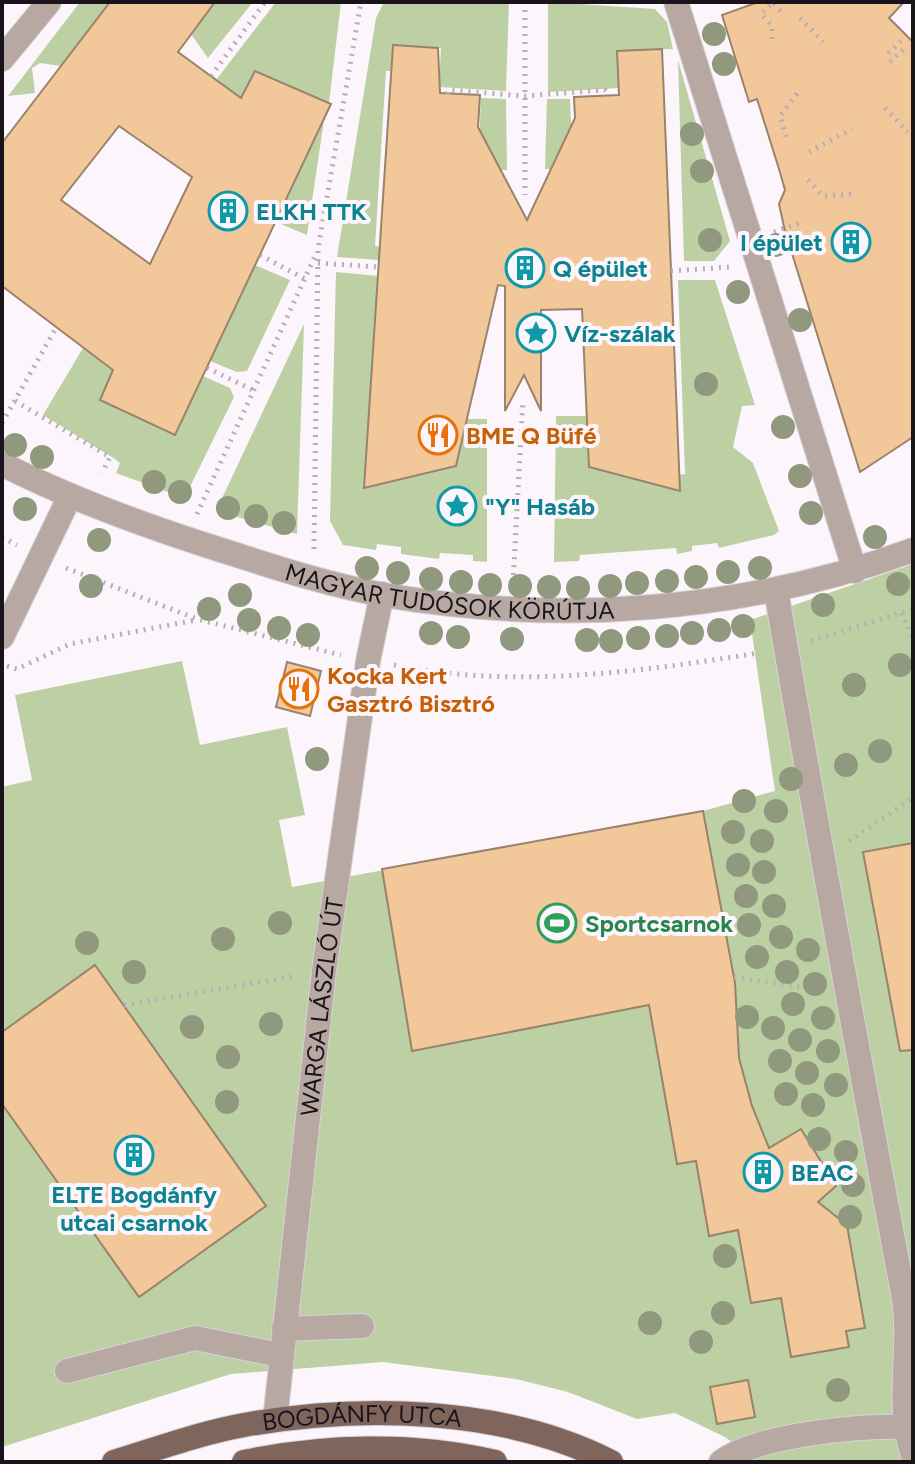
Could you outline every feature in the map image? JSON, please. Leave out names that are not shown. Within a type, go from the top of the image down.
[{"type":"main road","name":"BOGDÁNFY UTCA","points":[[114,1462],[219,1430],[275,1420],[368,1415],[470,1421],[520,1430],[611,1462]]},
{"type":"main road","name":"BOGDÁNFY UTCA","points":[[244,1462],[303,1454],[387,1449],[495,1462]]},
{"type":"street","points":[[2,59],[49,2]]},
{"type":"street","points":[[676,2],[855,571]]},
{"type":"street","name":"MAGYAR TUDÓSOK KÖRÚTJA","points":[[2,464],[69,498],[312,578],[382,594],[513,608],[611,610],[693,605],[855,571],[913,550]]},
{"type":"street","points":[[2,637],[69,498]]},
{"type":"street","points":[[776,590],[821,859],[907,1313],[906,1427],[913,1455]]},
{"type":"street","name":"WARGA LÁSZLÓ ÚT","points":[[275,1420],[324,971],[368,661],[382,594]]},
{"type":"street","points":[[284,1329],[362,1326]]},
{"type":"street","points":[[67,1371],[195,1338],[280,1355]]},
{"type":"street","points":[[721,1462],[750,1447],[781,1441],[868,1425],[906,1427]]},
{"type":"path","points":[[211,76],[265,2]]},
{"type":"path","points":[[312,578],[318,249],[361,2]]},
{"type":"path","points":[[525,2],[525,195]]},
{"type":"path","points":[[739,2],[742,9]]},
{"type":"path","points":[[772,39],[772,26],[761,14],[773,2],[782,13]]},
{"type":"path","points":[[800,18],[823,42]]},
{"type":"path","points":[[888,53],[901,41]]},
{"type":"path","points":[[890,62],[906,47]]},
{"type":"path","points":[[447,94],[449,90],[525,96],[605,90],[608,95]]},
{"type":"path","points":[[786,137],[780,116],[799,91]]},
{"type":"path","points":[[885,108],[908,132]]},
{"type":"path","points":[[809,152],[852,129]]},
{"type":"path","points":[[808,180],[823,196],[854,194]]},
{"type":"path","points":[[186,539],[318,249]]},
{"type":"path","points":[[260,255],[305,279]]},
{"type":"path","points":[[318,263],[379,267]]},
{"type":"path","points":[[671,271],[716,269]]},
{"type":"path","points":[[2,423],[56,328]]},
{"type":"path","points":[[207,368],[253,390]]},
{"type":"path","points":[[513,608],[523,400]]},
{"type":"path","points":[[15,401],[110,457],[102,473]]},
{"type":"path","points":[[40,558],[197,619],[286,644],[436,673],[533,676],[616,673],[786,648],[913,609]]},
{"type":"path","points":[[901,613],[913,638]]},
{"type":"path","points":[[2,664],[17,669],[70,644],[197,619]]},
{"type":"path","points":[[821,859],[913,798]]},
{"type":"path","points":[[124,1005],[324,971]]},
{"type":"path","points":[[734,977],[847,994]]},
{"type":"path","points":[[834,1183],[851,1173]]},
{"type":"green space","points":[[80,2],[110,2],[61,66],[40,63],[32,68],[35,93],[8,96]]},
{"type":"green space","points":[[215,2],[253,2],[208,58],[191,34]]},
{"type":"green space","points":[[276,2],[341,2],[329,103],[255,71],[241,98],[216,80]]},
{"type":"green space","points":[[384,2],[509,2],[506,91],[439,87],[441,48],[393,45],[391,71],[386,71],[375,246],[381,247],[380,260],[337,257],[376,18]]},
{"type":"green space","points":[[548,2],[655,9],[667,22],[673,49],[617,51],[619,88],[548,92]]},
{"type":"green space","points":[[678,60],[730,241],[714,261],[684,261]]},
{"type":"green space","points":[[481,98],[506,99],[507,170],[478,169]]},
{"type":"green space","points":[[547,99],[570,99],[573,169],[545,169]]},
{"type":"green space","points":[[324,120],[307,235],[276,222]]},
{"type":"green space","points":[[255,265],[290,280],[247,371],[237,372],[210,361]]},
{"type":"green space","points":[[336,272],[378,276],[364,488],[456,466],[459,419],[487,419],[487,562],[473,561],[473,555],[440,553],[439,559],[401,554],[401,547],[377,544],[376,550],[343,545],[330,521]]},
{"type":"green space","points":[[678,280],[715,280],[755,405],[742,406],[733,447],[753,463],[779,531],[774,535],[719,548],[717,543],[692,546],[692,551],[677,554],[676,548],[580,555],[579,561],[554,562],[556,416],[587,416],[589,467],[679,491],[679,475],[685,474]]},
{"type":"green space","points":[[304,324],[297,534],[216,511]]},
{"type":"green space","points":[[83,348],[113,370],[101,400],[175,435],[203,376],[230,388],[234,397],[186,495],[179,496],[116,473],[120,463],[115,459],[43,415]]},
{"type":"green space","points":[[913,564],[913,1462],[759,1462],[725,1437],[675,1413],[637,1419],[568,1392],[516,1379],[383,1362],[231,1374],[2,1447],[2,787],[32,780],[15,695],[182,661],[200,745],[287,727],[305,815],[279,820],[292,887],[703,811],[775,791],[750,620]]},
{"type":"building","name":"ELKH TTK","points":[[110,2],[215,2],[178,52],[241,98],[255,71],[331,104],[175,435],[100,400],[113,370],[2,286],[2,143]],"holes":[[[119,126],[192,177],[150,264],[61,200]]]},
{"type":"building","name":"I épület","points":[[758,2],[904,2],[889,18],[913,42],[913,437],[860,472],[785,231],[779,204],[785,190],[779,169],[757,99],[749,102],[722,15]]},
{"type":"building","name":"Q épület","points":[[393,45],[438,48],[440,93],[480,95],[478,127],[527,220],[575,118],[574,97],[619,95],[617,51],[662,49],[680,491],[589,467],[582,309],[541,310],[541,411],[524,375],[505,411],[505,286],[498,285],[456,466],[364,488]]},
{"type":"building","name":"Kocka Kert Gasztró Bisztró","points":[[287,662],[321,671],[310,716],[276,707]]},
{"type":"building","name":"Sportcsarnok","points":[[703,811],[735,983],[739,1058],[752,1106],[769,1148],[801,1129],[836,1186],[818,1202],[847,1225],[865,1328],[846,1331],[849,1347],[791,1357],[781,1298],[751,1303],[738,1230],[709,1236],[696,1161],[677,1164],[649,1005],[412,1051],[382,869]]},
{"type":"building","points":[[913,843],[913,1050],[900,1051],[863,852]]},
{"type":"building","name":"ELTE Bogdánfy utcai csarnok","points":[[95,965],[266,1206],[139,1297],[2,1104],[2,1032]]},
{"type":"building","points":[[748,1380],[755,1417],[717,1424],[710,1387]]},
{"type":"place","name":"ELKH TTK","points":[[228,211]]},
{"type":"place","name":"I épület","points":[[851,242]]},
{"type":"place","name":"Q épület","points":[[525,268]]},
{"type":"place","name":"Víz-szálak","points":[[536,333]]},
{"type":"place","name":"BME Q Büfé","points":[[438,435]]},
{"type":"place","name":"\"Y\" Hasáb","points":[[457,506]]},
{"type":"place","name":"Kocka Kert Gasztró Bisztró","points":[[299,689]]},
{"type":"place","name":"Sportcsarnok","points":[[557,923]]},
{"type":"place","name":"ELTE Bogdánfy utcai csarnok","points":[[134,1155]]},
{"type":"place","name":"BEAC","points":[[763,1172]]}]
